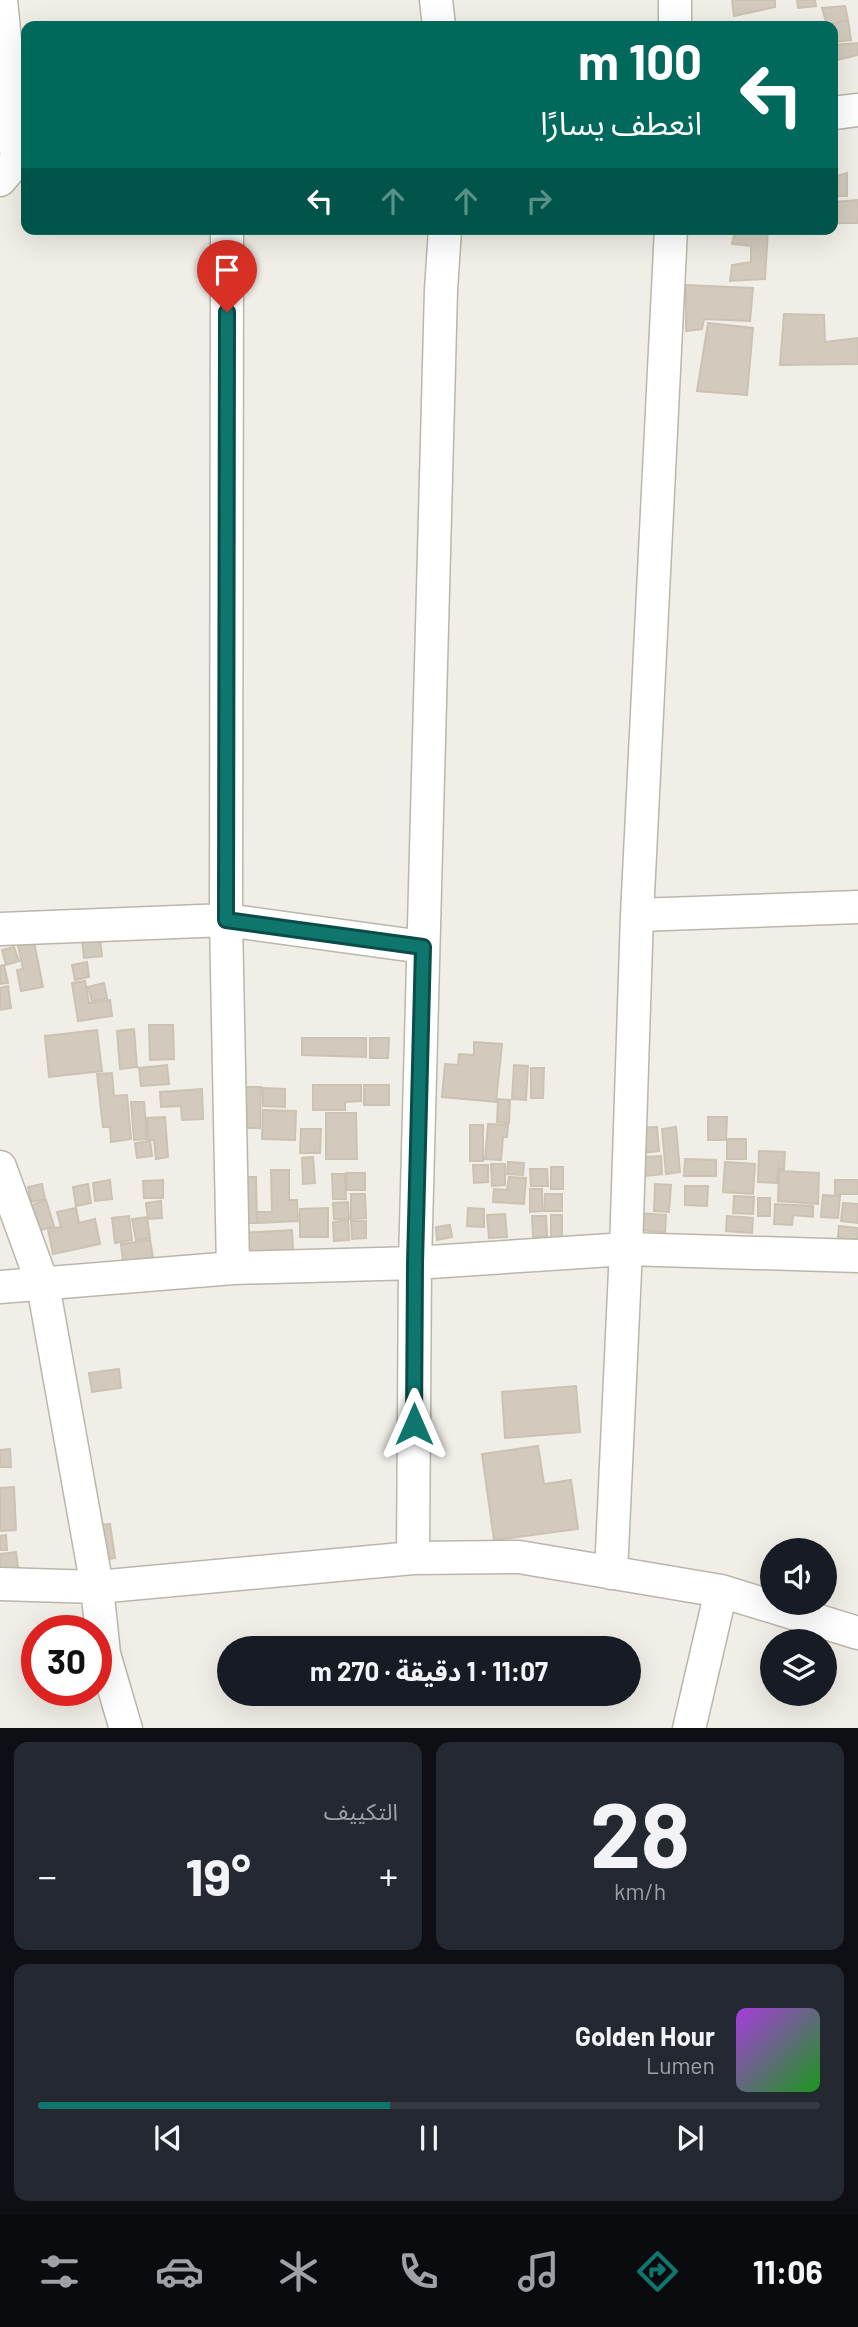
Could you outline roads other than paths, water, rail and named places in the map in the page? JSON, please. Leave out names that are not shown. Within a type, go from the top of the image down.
[{"type":"street","points":[[1,0],[14,167]]},
{"type":"street","points":[[436,0],[438,21]]},
{"type":"street","points":[[675,0],[675,21]]},
{"type":"street","points":[[838,112],[858,110]]},
{"type":"street","points":[[227,235],[226,920],[233,1268]]},
{"type":"street","points":[[413,1558],[415,1263],[444,235]]},
{"type":"street","points":[[611,1573],[626,1249],[637,915],[671,235]]},
{"type":"street","points":[[637,915],[858,907]]},
{"type":"street","points":[[0,929],[226,920],[423,947]]},
{"type":"street","points":[[0,1167],[43,1285],[97,1587],[104,1654],[126,1728]]},
{"type":"street","points":[[0,1287],[233,1268],[415,1263],[626,1249],[858,1256]]},
{"type":"street","points":[[0,1584],[97,1587],[413,1558],[519,1557],[721,1591],[858,1633]]},
{"type":"street","points":[[689,1728],[721,1591]]}]
